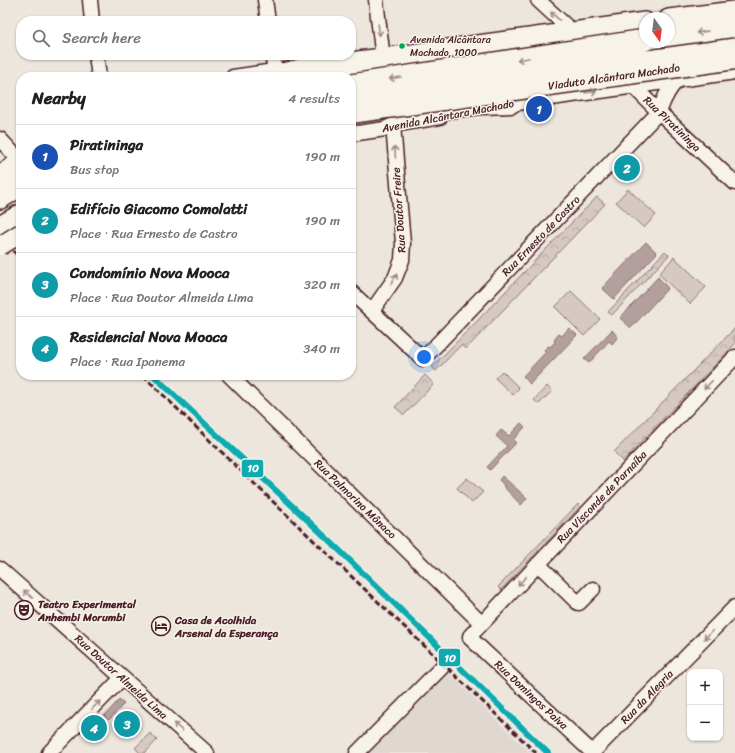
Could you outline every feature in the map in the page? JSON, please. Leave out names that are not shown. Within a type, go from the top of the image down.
[{"type":"highway","points":[[675,19],[735,12]]},
{"type":"highway","points":[[300,72],[635,24]]},
{"type":"highway","points":[[675,36],[735,27]]},
{"type":"highway","points":[[356,84],[639,41]]},
{"type":"highway","name":"Viaduto Alcântara Machado","points":[[356,101],[735,49]]},
{"type":"highway","points":[[0,176],[16,159]]},
{"type":"highway","points":[[0,198],[16,188]]},
{"type":"highway","points":[[0,227],[16,218]]},
{"type":"main road","name":"Viaduto Alcântara Machado","points":[[356,113],[735,60]]},
{"type":"main road","points":[[356,122],[480,105],[511,104]]},
{"type":"main road","points":[[0,246],[16,236]]},
{"type":"street","points":[[90,0],[92,16]]},
{"type":"street","points":[[265,0],[267,16]]},
{"type":"street","points":[[376,0],[383,59]]},
{"type":"street","name":"Rua Piratininga","points":[[538,0],[633,86],[735,183]]},
{"type":"street","points":[[635,24],[621,38],[622,45],[649,77],[655,81],[661,82]]},
{"type":"street","points":[[535,38],[566,86],[567,92],[565,96]]},
{"type":"street","points":[[97,60],[98,72]]},
{"type":"street","points":[[272,60],[273,72]]},
{"type":"street","name":"Avenida Alcântara Machado","points":[[356,133],[385,129],[393,125],[488,110],[511,104],[735,72]]},
{"type":"street","name":"Rua Ernesto de Castro","points":[[372,311],[423,359],[659,112],[670,89],[678,80]]},
{"type":"street","name":"Rua Doutor Freire","points":[[372,311],[395,278],[402,260],[403,243],[393,125]]},
{"type":"street","points":[[0,139],[16,153]]},
{"type":"street","points":[[356,297],[372,311]]},
{"type":"street","name":"Rua Visconde de Parnaíba","points":[[470,636],[735,357]]},
{"type":"street","name":"Rua Palmorino Mônaco","points":[[234,380],[482,623]]},
{"type":"street","points":[[538,564],[578,603],[580,603],[593,589]]},
{"type":"street","name":"Rua Doutor Almeida Lima","points":[[0,569],[207,753]]},
{"type":"street","name":"Rua da Alegria","points":[[592,753],[735,607]]},
{"type":"street","name":"Rua Domingos Paiva","points":[[470,636],[592,753]]},
{"type":"street","points":[[357,753],[442,667]]},
{"type":"street","points":[[49,753],[122,678]]},
{"type":"shaded area","points":[[646,242],[657,253],[614,299],[602,288]]},
{"type":"shaded area","points":[[658,277],[668,288],[631,328],[620,318]]},
{"type":"shaded area","points":[[569,328],[577,335],[530,384],[523,376],[546,352],[544,350],[555,342],[554,340],[559,334],[562,336]]},
{"type":"shaded area","points":[[612,330],[618,337],[612,344],[609,341],[589,363],[584,359]]},
{"type":"shaded area","points":[[521,423],[525,427],[513,440],[516,443],[490,470],[487,467],[507,446],[496,436],[501,430],[509,436]]},
{"type":"shaded area","points":[[502,476],[527,498],[521,505],[499,480]]},
{"type":"shaded area","points":[[446,670],[530,753],[367,753]]},
{"type":"shaded area","points":[[119,700],[124,704],[109,720],[104,716]]},
{"type":"green space","points":[[628,189],[656,215],[644,228],[616,202]]},
{"type":"green space","points":[[597,197],[605,204],[466,349],[461,345],[436,371],[432,367]]},
{"type":"green space","points":[[665,251],[669,255],[612,315],[608,312]]},
{"type":"green space","points":[[674,257],[706,287],[690,304],[659,274]]},
{"type":"green space","points":[[571,291],[600,319],[584,336],[555,307]]},
{"type":"green space","points":[[735,328],[735,344],[623,461],[614,452]]},
{"type":"green space","points":[[502,371],[519,388],[513,395],[495,378]]},
{"type":"green space","points":[[425,375],[434,384],[404,415],[395,407]]},
{"type":"green space","points":[[547,386],[552,391],[539,404],[534,400]]},
{"type":"green space","points":[[467,478],[483,492],[472,503],[457,488]]},
{"type":"green space","points":[[578,504],[580,507],[501,590],[498,587]]},
{"type":"green space","points":[[150,733],[157,740],[145,753],[140,753],[135,748]]},
{"type":"railway","points":[[0,239],[16,253]]},
{"type":"railway","points":[[148,380],[536,753]]},
{"type":"transit line","name":"10","points":[[158,380],[335,546],[548,753]]},
{"type":"place","name":"Avenida Alcântara Machado, 1000","points":[[402,46]]},
{"type":"place","name":"Piratininga","points":[[539,109]]},
{"type":"place","name":"Edifício Giacomo Comolatti","points":[[627,168]]},
{"type":"place","name":"Teatro Experimental Anhembi Morumbi","points":[[24,610]]},
{"type":"place","name":"Casa de Acolhida Arsenal da Esperança","points":[[161,626]]},
{"type":"place","name":"Condomínio Nova Mooca","points":[[127,724]]},
{"type":"place","name":"Residencial Nova Mooca","points":[[94,728]]}]
